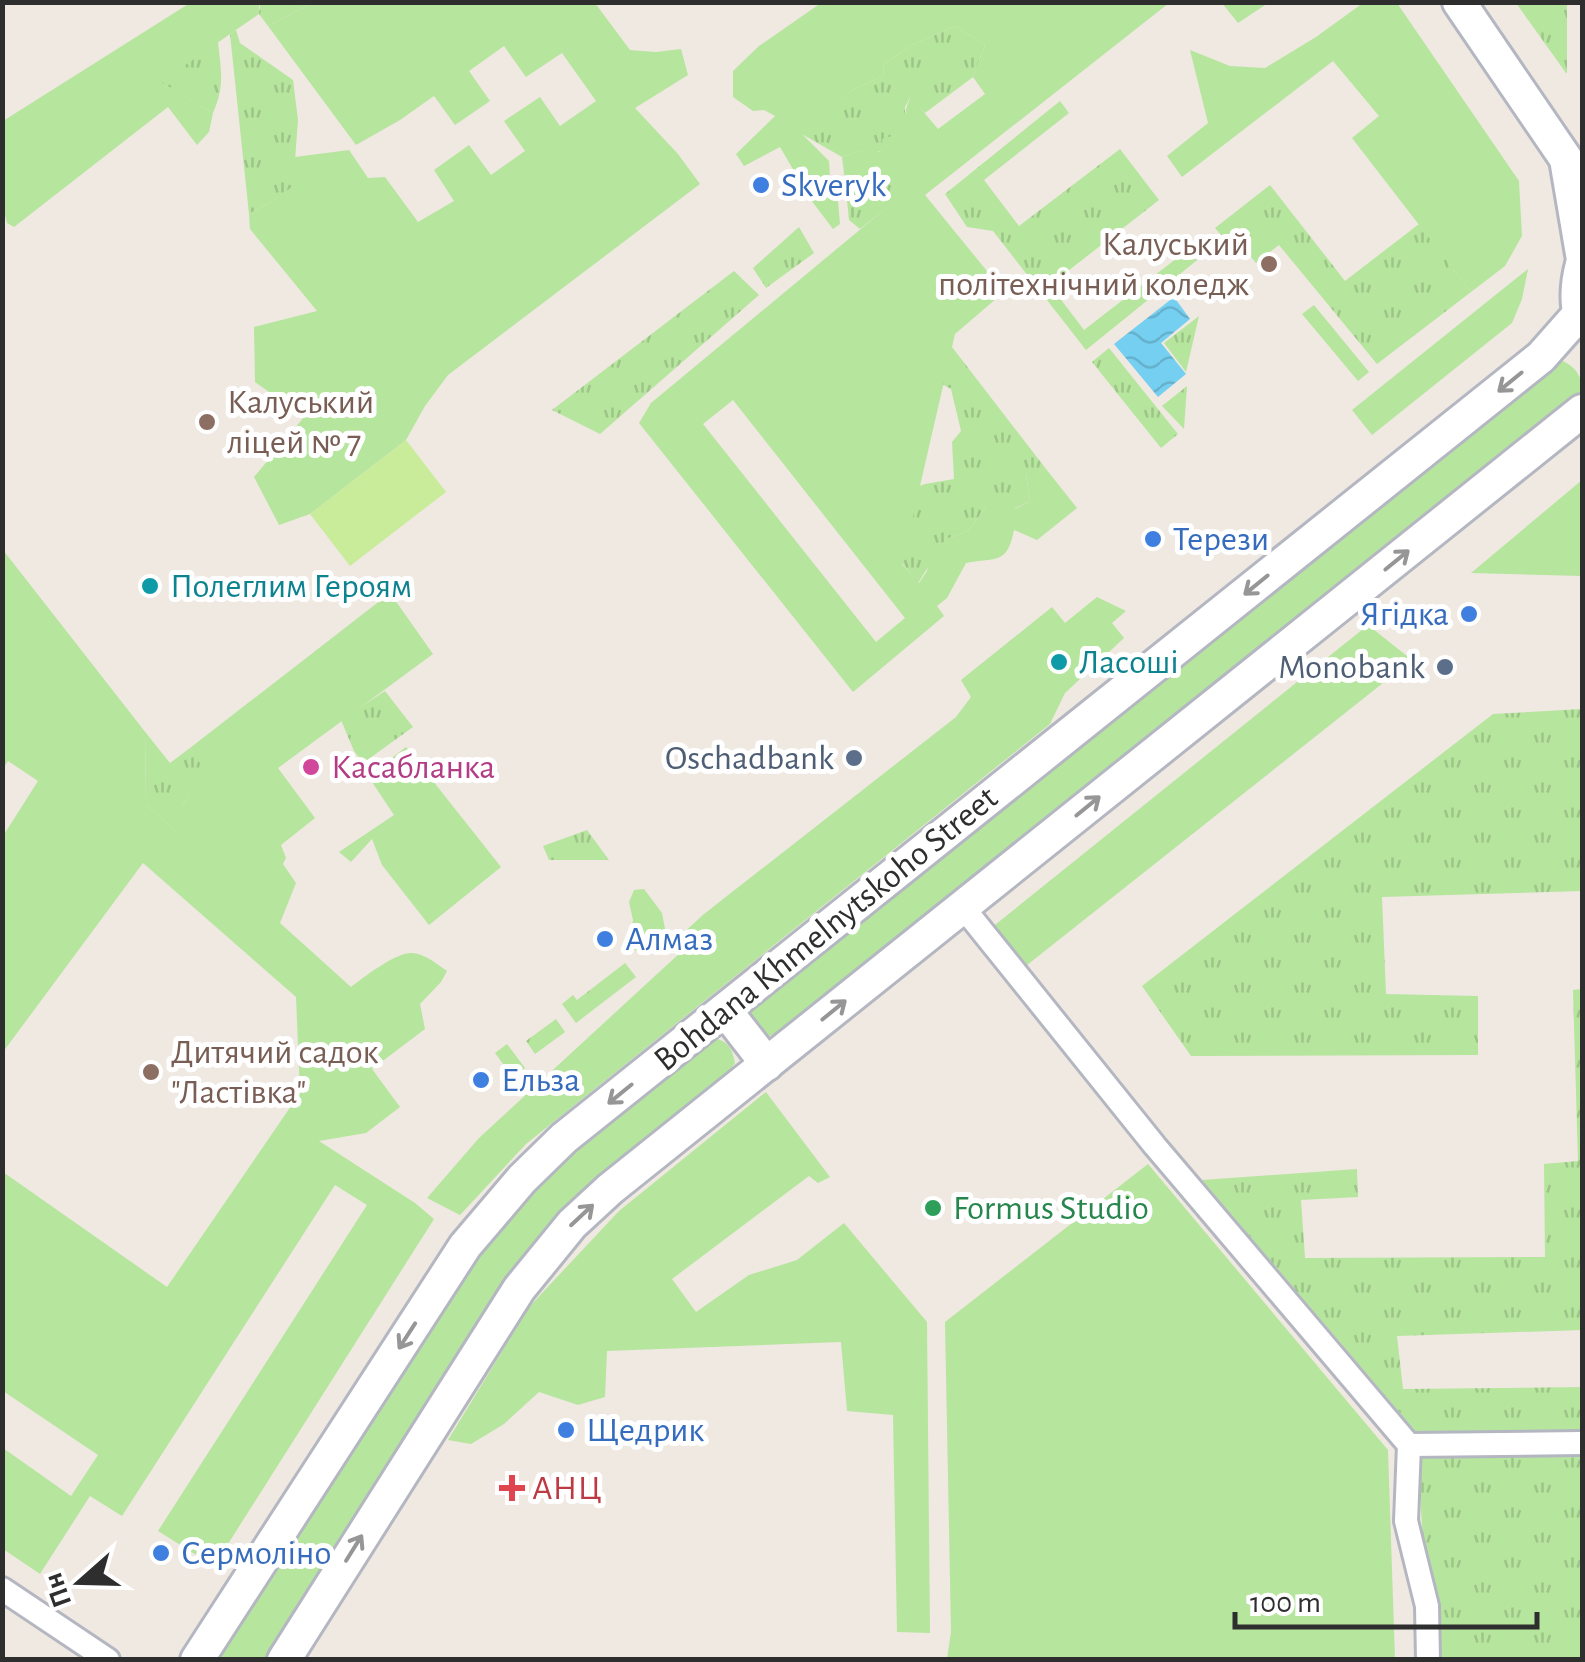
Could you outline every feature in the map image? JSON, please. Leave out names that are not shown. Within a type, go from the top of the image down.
[{"type":"street","points":[[1459,2],[1574,162],[1582,254]]},
{"type":"street","points":[[1581,318],[1578,290],[1582,264]]},
{"type":"street","name":"Bohdana Khmelnytskoho Street","points":[[197,1660],[466,1246],[522,1179],[564,1138],[1540,357],[1581,318]]},
{"type":"street","name":"Bohdana Khmelnytskoho Street","points":[[284,1660],[519,1288],[572,1224],[610,1189],[1582,411]]},
{"type":"street","points":[[962,906],[1155,1146],[1409,1446],[1406,1522],[1427,1606],[1428,1660]]},
{"type":"street","points":[[725,1010],[767,1064]]},
{"type":"street","points":[[1409,1446],[1582,1443]]},
{"type":"street","points":[[2,1588],[108,1660]]},
{"type":"green space","points":[[190,3],[259,3],[259,14],[161,82],[213,113],[209,132],[197,145],[168,107],[14,227],[7,223],[2,203],[3,121]]},
{"type":"green space","points":[[260,3],[312,3],[268,26],[259,14]]},
{"type":"green space","points":[[312,3],[595,3],[630,50],[681,49],[688,75],[635,108],[700,184],[448,375],[406,440],[310,514],[279,525],[254,477],[304,417],[255,382],[254,327],[317,311],[250,229],[249,214],[292,187],[295,157],[349,150],[368,178],[385,177],[418,222],[454,201],[434,170],[469,145],[491,175],[525,151],[504,121],[540,97],[560,126],[596,101],[562,53],[526,77],[504,46],[469,71],[490,101],[455,125],[434,96],[356,145],[268,26]]},
{"type":"green space","points":[[821,3],[1169,3],[925,195],[1004,292],[955,334],[902,564],[919,583],[946,539],[968,531],[987,506],[1010,502],[1015,509],[1030,501],[1026,473],[1046,469],[1077,508],[1037,540],[1014,530],[1004,554],[966,563],[947,598],[937,606],[944,616],[853,692],[639,423],[651,403],[903,194],[886,180],[845,181],[842,157],[864,150],[873,140],[878,152],[884,151],[882,139],[901,128],[911,97],[938,129],[985,94],[973,77],[985,45],[955,26],[910,46],[884,64],[883,76],[851,91],[801,133],[829,161],[840,224],[833,229],[780,147],[744,166],[736,154],[775,116],[764,110],[753,111],[733,97],[733,71],[759,46]],"holes":[[[733,400],[905,618],[876,642],[703,424]]]},
{"type":"green space","points":[[1222,3],[1268,3],[1238,23]]},
{"type":"green space","points":[[1363,3],[1397,3],[1519,181],[1522,236],[1505,266],[1471,292],[1352,138],[1379,116],[1333,61],[1182,177],[1167,156],[1208,123],[1190,50],[1230,66],[1265,68]]},
{"type":"green space","points":[[1516,3],[1567,3],[1567,73],[1566,73]]},
{"type":"green space","points":[[955,26],[985,45],[973,77],[925,113],[910,98],[905,107],[905,125],[884,152],[864,150],[842,157],[800,133],[851,91],[883,76],[884,64],[910,46]]},
{"type":"green space","points":[[236,30],[240,43],[293,80],[298,120],[293,187],[249,214],[230,34]]},
{"type":"green space","points":[[218,42],[221,86],[213,113],[160,82]]},
{"type":"green space","points":[[1060,101],[1069,113],[984,180],[1019,226],[1120,149],[1159,200],[1050,285],[1084,330],[1190,248],[1201,257],[1086,350],[993,231],[967,227],[945,194]]},
{"type":"green space","points":[[886,180],[904,194],[860,229],[849,220],[845,181]]},
{"type":"green space","points":[[1270,185],[1345,281],[1419,224],[1471,292],[1377,364],[1279,245],[1256,263],[1247,252],[1241,258],[1215,228]]},
{"type":"green space","points":[[799,227],[814,253],[766,288],[753,268]]},
{"type":"green space","points":[[1528,269],[1512,323],[1372,435],[1352,410]]},
{"type":"green space","points":[[734,271],[759,295],[600,434],[552,410]]},
{"type":"green space","points":[[1314,305],[1369,372],[1358,381],[1302,314]]},
{"type":"green space","points":[[1199,316],[1186,372],[1164,343]]},
{"type":"green space","points":[[952,347],[1046,469],[1026,474],[1030,501],[1014,509],[987,506],[968,531],[946,539],[918,583],[902,563],[899,493],[954,479],[952,442],[961,431],[951,389],[940,383],[933,360]]},
{"type":"green space","points":[[1109,348],[1178,434],[1161,448],[1092,362]]},
{"type":"green space","points":[[1563,361],[1580,378],[1582,394],[1577,401],[783,1029],[770,1036],[756,1032],[747,1020],[751,1005],[1548,367]]},
{"type":"green space","points":[[1187,386],[1184,429],[1162,406]]},
{"type":"green space","points":[[406,440],[446,492],[350,566],[310,514]]},
{"type":"green space","points":[[1582,480],[1582,576],[1471,573]]},
{"type":"green space","points":[[3,550],[146,733],[145,804],[177,832],[184,803],[203,768],[190,748],[390,593],[433,654],[278,768],[315,818],[281,845],[286,858],[283,864],[296,883],[280,923],[351,987],[403,954],[425,956],[447,971],[420,1004],[425,1029],[372,1069],[400,1107],[366,1133],[319,1141],[434,1219],[214,1566],[158,1531],[367,1205],[335,1185],[122,1516],[90,1496],[40,1574],[3,1549],[3,1448],[71,1496],[98,1455],[3,1391],[3,1172],[167,1287],[300,1093],[296,997],[143,863],[3,1052],[3,836],[38,781],[8,761],[3,769]]},
{"type":"green space","points":[[1097,597],[1126,611],[1112,623],[1124,638],[1065,693],[1050,724],[526,1144],[460,1215],[427,1198],[479,1138],[681,952],[680,936],[704,914],[956,717],[971,697],[961,680],[1052,607],[1065,623]]},
{"type":"green space","points":[[1368,625],[1412,660],[1017,973],[985,933]]},
{"type":"green space","points":[[385,691],[413,727],[363,763],[341,720]]},
{"type":"green space","points":[[1582,709],[1582,891],[1382,897],[1386,994],[1478,996],[1478,1055],[1191,1056],[1142,986],[1493,714]]},
{"type":"green space","points":[[146,733],[170,763],[190,748],[204,768],[184,803],[178,833],[145,804]]},
{"type":"green space","points":[[406,747],[501,867],[429,925],[382,865],[372,839],[351,862],[339,852],[394,815],[368,776]]},
{"type":"green space","points":[[587,830],[609,860],[549,860],[543,846]]},
{"type":"green space","points":[[644,889],[662,913],[666,934],[637,951],[627,945],[633,920],[629,902],[634,890]]},
{"type":"green space","points":[[625,963],[636,977],[576,1023],[562,1004],[573,995],[577,1000]]},
{"type":"green space","points":[[1582,989],[1582,1330],[1397,1336],[1403,1389],[1582,1387],[1582,1430],[1416,1432],[1202,1180],[1357,1169],[1358,1197],[1301,1200],[1305,1258],[1545,1257],[1544,1164],[1578,1161],[1573,990]]},
{"type":"green space","points":[[556,1019],[565,1032],[535,1054],[526,1041]]},
{"type":"green space","points":[[714,1038],[726,1044],[734,1058],[735,1063],[725,1077],[509,1280],[265,1659],[212,1660],[473,1257],[546,1171]]},
{"type":"green space","points":[[507,1044],[525,1068],[513,1077],[495,1053]]},
{"type":"green space","points":[[766,1092],[830,1177],[818,1183],[809,1176],[672,1279],[696,1312],[749,1275],[797,1260],[844,1223],[927,1322],[930,1633],[897,1632],[893,1415],[847,1411],[841,1342],[607,1351],[605,1397],[578,1405],[539,1392],[504,1424],[471,1444],[448,1440],[529,1307],[619,1211]]},
{"type":"green space","points":[[1148,1164],[1388,1450],[1395,1659],[947,1659],[951,1632],[945,1322]]},
{"type":"green space","points":[[1417,1451],[1582,1454],[1582,1659],[1431,1659]]},
{"type":"water","points":[[1174,297],[1190,319],[1161,343],[1186,374],[1158,397],[1114,344]]},
{"type":"place","name":"Skveryk","points":[[761,185]]},
{"type":"place","name":"Калуський політехнічний коледж","points":[[1269,264]]},
{"type":"place","name":"Калуський ліцей № 7","points":[[207,422]]},
{"type":"place","name":"Терези","points":[[1153,539]]},
{"type":"place","name":"Полеглим Героям","points":[[150,586]]},
{"type":"place","name":"Ягідка","points":[[1469,614]]},
{"type":"place","name":"Ласоші","points":[[1059,662]]},
{"type":"place","name":"Monobank","points":[[1445,667]]},
{"type":"place","name":"Oschadbank","points":[[854,758]]},
{"type":"place","name":"Касабланка","points":[[311,767]]},
{"type":"place","name":"Алмаз","points":[[605,939]]},
{"type":"place","name":"Дитячий садок \"Ластівка\"","points":[[151,1072]]},
{"type":"place","name":"Ельза","points":[[481,1080]]},
{"type":"place","name":"Formus Studio","points":[[933,1208]]},
{"type":"place","name":"Щедрик","points":[[566,1430]]},
{"type":"place","name":"АНЦ","points":[[512,1488]]},
{"type":"place","name":"Сермоліно","points":[[161,1553]]}]
